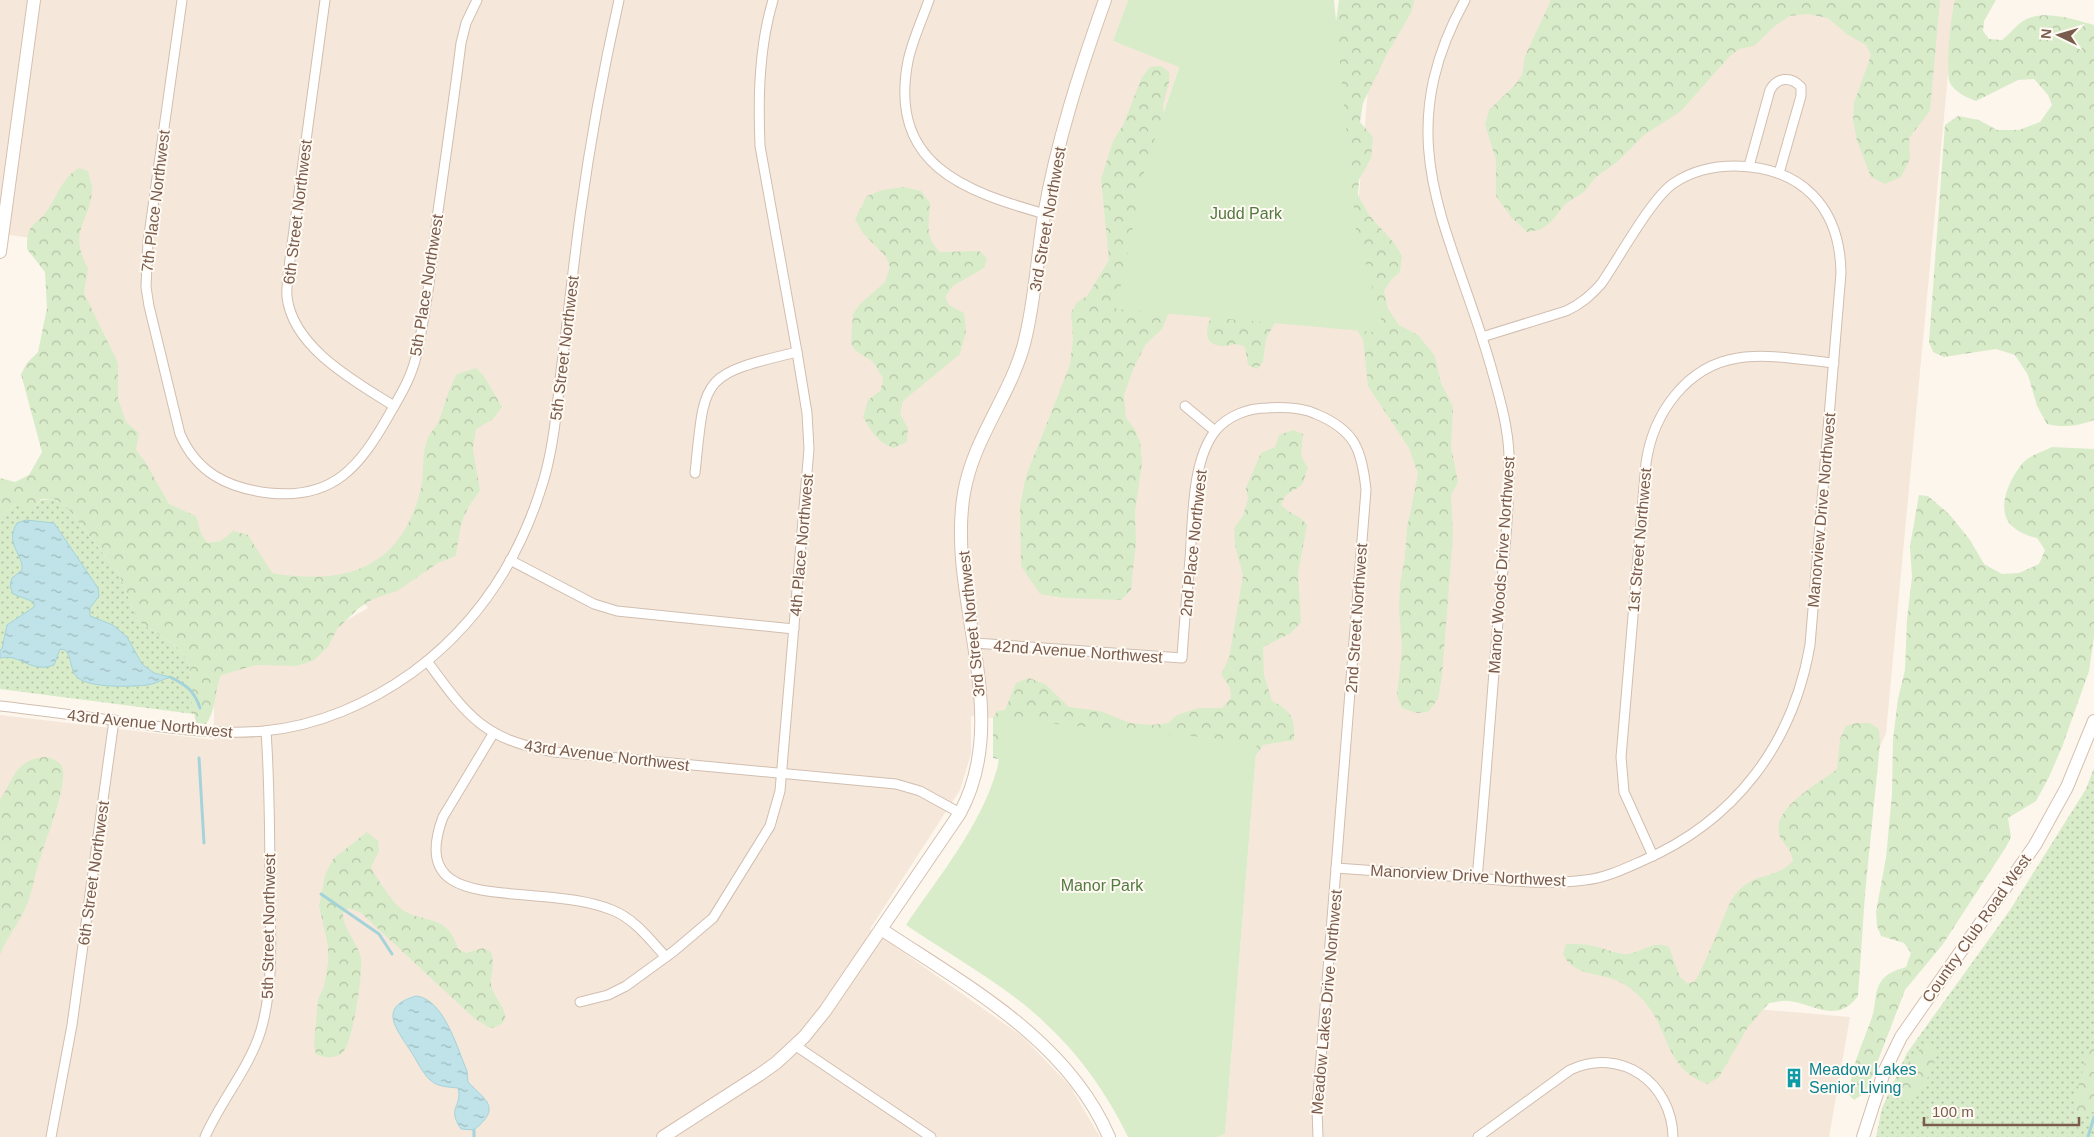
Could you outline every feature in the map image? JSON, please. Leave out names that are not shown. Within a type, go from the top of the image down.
[{"type":"street","points":[[0,252],[34,0]]},
{"type":"street","name":"7th Place Northwest","points":[[182,0],[148,242],[146,287],[148,306],[180,434],[187,450],[197,463],[222,481],[235,487],[270,493]]},
{"type":"street","name":"6th Street Northwest","points":[[325,0],[290,258],[287,297],[292,314],[300,328],[320,354],[349,378],[394,406]]},
{"type":"street","name":"5th Place Northwest","points":[[270,493],[287,494],[317,488],[335,482],[349,472],[376,437],[407,382],[416,358],[426,302],[461,43],[466,23],[477,0]]},
{"type":"street","name":"5th Street Northwest","points":[[427,661],[459,634],[480,609],[510,560],[539,495],[552,443],[593,131],[619,0]]},
{"type":"street","name":"4th Place Northwest","points":[[580,1002],[602,997],[626,986],[666,957],[713,918],[757,848],[773,817],[782,774],[809,449],[807,413],[760,146],[759,115],[762,62],[773,0]]},
{"type":"street","points":[[929,0],[908,60],[904,90],[906,116],[917,143],[943,170],[970,188],[994,199],[1045,214]]},
{"type":"street","name":"3rd Street Northwest","points":[[663,1137],[759,1075],[796,1046],[825,1011],[960,813],[974,781],[980,751],[978,670],[963,574],[962,518],[964,493],[980,444],[1017,367],[1024,344],[1030,319],[1045,214],[1065,123],[1105,0]]},
{"type":"street","name":"Manor Woods Drive Northwest","points":[[1465,0],[1454,20],[1438,60],[1428,115],[1427,145],[1429,168],[1439,214],[1482,337],[1503,409],[1508,436],[1507,509],[1477,878]]},
{"type":"street","points":[[1749,166],[1770,90],[1774,83],[1780,80],[1790,80],[1801,87],[1801,96],[1779,173]]},
{"type":"street","name":"Manorview Drive Northwest","points":[[1336,868],[1565,882],[1587,880],[1607,875],[1653,856],[1704,826],[1723,811],[1762,767],[1799,696],[1810,645],[1841,272],[1840,251],[1836,233],[1825,209],[1812,193],[1798,182],[1779,173],[1749,166],[1709,169],[1690,174],[1672,184],[1658,198],[1610,272],[1590,297],[1579,305],[1566,310],[1482,337]]},
{"type":"street","points":[[695,473],[702,407],[715,380],[736,368],[797,352]]},
{"type":"street","name":"1st Street Northwest","points":[[1653,856],[1624,792],[1621,757],[1649,441],[1662,411],[1683,388],[1706,370],[1721,362],[1752,356],[1834,363]]},
{"type":"street","points":[[1185,406],[1215,431]]},
{"type":"street","name":"2nd Place Northwest","points":[[1182,658],[1196,483],[1202,459],[1215,431],[1232,417],[1250,410],[1270,407],[1294,408]]},
{"type":"street","name":"2nd Street Northwest","points":[[1294,408],[1312,412],[1340,426],[1352,438],[1360,451],[1364,467],[1366,490],[1336,868]]},
{"type":"street","points":[[510,560],[594,604],[617,611],[794,629]]},
{"type":"street","name":"42nd Avenue Northwest","points":[[974,643],[1182,658]]},
{"type":"street","name":"43rd Avenue Northwest","points":[[0,706],[190,730],[227,733],[266,731],[310,722],[366,701],[427,661],[463,710],[493,734],[520,745],[554,752],[909,787],[960,813]]},
{"type":"street","name":"6th Street Northwest","points":[[51,1137],[72,1025],[114,720]]},
{"type":"street","name":"Country Club Road West","points":[[1863,1137],[1884,1072],[1901,1037],[2035,845],[2067,787],[2094,721]]},
{"type":"street","name":"5th Street Northwest","points":[[206,1136],[246,1066],[261,1030],[268,999],[271,956],[270,798],[266,731]]},
{"type":"street","points":[[493,734],[443,818],[438,832],[436,855],[445,875],[454,883],[478,891],[576,900],[612,910],[625,916],[640,928],[666,957]]},
{"type":"street","name":"Meadow Lakes Drive Northwest","points":[[1318,1137],[1317,1108],[1336,868]]},
{"type":"street","points":[[881,929],[998,1008],[1029,1033],[1070,1076],[1090,1103],[1109,1137]]},
{"type":"street","points":[[796,1046],[931,1137]]},
{"type":"street","points":[[1478,1137],[1570,1070],[1582,1064],[1606,1062],[1632,1069],[1660,1093],[1671,1114],[1674,1137]]},
{"type":"street","points":[[206,1136],[217,1137]]},
{"type":"shaded area","points":[[0,0],[1128,0],[1113,41],[1179,66],[1145,168],[1356,230],[1374,17],[1338,0],[1955,0],[1886,733],[1866,777],[1711,1005],[1850,1017],[1829,1137],[1217,1137],[1225,1134],[1257,742],[971,716],[971,754],[960,790],[870,929],[1022,1036],[1070,1086],[1100,1137],[0,1137],[0,715],[214,740],[214,665],[291,652],[368,608],[349,581],[217,583],[113,518],[65,242],[0,234]]},
{"type":"green space","name":"Judd Park","points":[[1128,0],[1334,0],[1356,230],[1385,333],[1116,309],[1145,168],[1179,67],[1113,41]]},
{"type":"green space","points":[[1339,0],[1414,0],[1412,11],[1387,54],[1363,103],[1360,122],[1373,137],[1371,158],[1359,180],[1358,195],[1369,215],[1395,244],[1402,256],[1400,272],[1391,280],[1384,291],[1388,309],[1399,325],[1418,335],[1435,356],[1441,383],[1453,407],[1451,447],[1458,482],[1451,495],[1453,535],[1442,676],[1438,699],[1428,712],[1416,713],[1402,708],[1397,696],[1402,648],[1399,609],[1400,584],[1405,557],[1407,528],[1418,474],[1409,448],[1368,386],[1363,340],[1352,322],[1334,36]]},
{"type":"green space","points":[[1551,0],[1940,0],[1930,111],[1909,138],[1910,159],[1901,177],[1885,184],[1871,177],[1857,141],[1853,120],[1854,103],[1871,55],[1866,45],[1848,35],[1828,18],[1807,14],[1790,16],[1776,25],[1754,46],[1739,49],[1729,57],[1681,111],[1644,135],[1617,162],[1596,177],[1584,192],[1565,204],[1552,221],[1540,230],[1527,232],[1512,218],[1496,196],[1496,160],[1485,125],[1489,110],[1515,85],[1522,75],[1525,56]]},
{"type":"green space","points":[[1955,0],[1996,0],[1984,21],[1983,31],[1989,39],[2002,40],[2019,24],[2035,16],[2055,16],[2094,25],[2094,420],[2088,422],[2065,426],[2047,424],[2037,406],[2028,375],[2015,355],[1996,349],[1944,357],[1933,352],[1929,342],[1945,125],[1958,116],[1979,120],[1997,130],[2019,130],[2040,122],[2052,105],[2048,95],[2034,79],[2018,80],[1976,101],[1955,89],[1950,83],[1948,55]]},
{"type":"green space","points":[[1161,66],[1169,72],[1169,82],[1163,105],[1170,310],[1162,329],[1146,344],[1134,367],[1124,395],[1126,418],[1134,428],[1140,441],[1142,463],[1135,512],[1136,542],[1131,590],[1121,600],[1065,598],[1040,594],[1021,566],[1020,506],[1026,476],[1070,365],[1073,338],[1071,313],[1076,303],[1087,296],[1109,260],[1101,179],[1113,141],[1123,125],[1142,77],[1150,67]]},
{"type":"green space","points":[[79,168],[88,171],[92,186],[89,207],[82,225],[79,244],[88,268],[84,293],[118,363],[118,399],[126,422],[139,433],[136,450],[146,463],[169,504],[196,516],[201,533],[207,543],[221,541],[233,531],[248,535],[272,573],[324,576],[347,573],[367,565],[385,553],[400,537],[412,515],[421,488],[427,440],[439,420],[457,374],[476,368],[484,376],[502,407],[493,419],[476,429],[473,449],[480,491],[462,521],[456,556],[438,563],[397,591],[373,599],[359,608],[337,629],[328,647],[313,661],[296,666],[256,665],[221,675],[214,706],[206,724],[196,723],[192,704],[190,665],[176,646],[138,621],[119,574],[66,506],[54,499],[41,499],[34,508],[26,510],[16,504],[0,516],[0,478],[15,482],[29,475],[42,452],[21,374],[27,363],[38,352],[47,308],[45,272],[27,249],[28,234],[30,228],[44,215],[68,177]]},
{"type":"green space","points":[[904,187],[921,191],[930,203],[930,235],[940,252],[979,251],[987,258],[984,268],[953,286],[945,297],[949,305],[964,313],[966,331],[960,354],[903,401],[900,414],[908,428],[907,442],[893,448],[887,446],[879,439],[863,417],[868,400],[881,390],[883,378],[873,362],[856,351],[851,343],[853,314],[860,304],[885,282],[890,267],[886,257],[862,232],[855,219],[867,196],[882,190]]},
{"type":"green space","points":[[1281,311],[1266,339],[1263,362],[1257,369],[1248,365],[1245,347],[1238,344],[1215,345],[1208,339],[1207,330],[1212,316]]},
{"type":"green space","points":[[1293,430],[1303,434],[1301,456],[1308,468],[1302,485],[1286,495],[1281,504],[1287,511],[1300,518],[1307,525],[1298,573],[1301,622],[1291,633],[1263,647],[1264,675],[1272,701],[1284,708],[1291,716],[1294,726],[1294,740],[1263,745],[1254,758],[1002,760],[993,758],[993,718],[997,711],[1005,710],[1016,683],[1029,678],[1045,684],[1069,707],[1100,711],[1130,723],[1152,725],[1168,723],[1177,715],[1199,708],[1222,708],[1231,698],[1230,688],[1221,674],[1229,658],[1243,575],[1235,546],[1234,528],[1243,516],[1248,499],[1246,488],[1261,453],[1275,447],[1279,435]]},
{"type":"green space","points":[[2052,447],[2094,449],[2094,637],[2089,671],[2062,747],[2036,801],[2008,818],[2011,837],[2006,847],[1943,944],[1905,990],[1866,1092],[1854,1100],[1849,1095],[1852,1073],[1872,1017],[1878,987],[1888,974],[1906,967],[1911,953],[1904,943],[1881,936],[1877,926],[1876,912],[1886,858],[1892,794],[1893,739],[1898,699],[1905,670],[1907,619],[1912,577],[1910,546],[1919,495],[1928,496],[1950,515],[1970,540],[1984,564],[2002,574],[2019,573],[2039,564],[2045,550],[2037,538],[2017,530],[2006,518],[2004,510],[2007,492],[2014,475],[2024,461]]},
{"type":"green space","points":[[54,499],[66,506],[119,574],[138,621],[176,646],[190,665],[194,714],[0,689],[0,516],[16,504],[34,508],[41,500]]},
{"type":"green space","name":"Manor Park","points":[[999,719],[1257,742],[1225,1134],[1217,1137],[1128,1137],[1111,1105],[1091,1075],[1069,1047],[1043,1021],[995,983],[906,925],[958,850],[981,811],[997,769]]},
{"type":"green space","points":[[1857,723],[1870,723],[1879,729],[1880,744],[1865,894],[1858,996],[1842,1009],[1834,1011],[1826,1011],[1789,1001],[1769,1003],[1748,1027],[1719,1077],[1708,1084],[1693,1077],[1682,1068],[1668,1046],[1650,1009],[1640,997],[1619,982],[1572,966],[1563,954],[1566,944],[1591,945],[1624,954],[1663,945],[1669,947],[1680,977],[1687,983],[1694,982],[1729,905],[1736,894],[1752,881],[1777,872],[1793,861],[1779,834],[1779,824],[1783,814],[1799,797],[1837,769],[1840,739],[1846,726]]},
{"type":"green space","points":[[46,757],[58,762],[62,767],[60,797],[27,904],[0,955],[0,800],[13,777],[22,766],[28,761]]},
{"type":"green space","points":[[2094,768],[2094,1137],[1876,1137],[1882,1108],[1907,1053],[2010,910],[2086,789]]},
{"type":"green space","points":[[367,832],[378,841],[379,851],[371,867],[383,887],[398,906],[415,916],[440,924],[453,937],[458,949],[466,953],[483,948],[491,952],[493,965],[491,984],[505,1015],[504,1021],[500,1025],[490,1028],[475,1019],[361,913],[349,908],[343,912],[345,925],[357,946],[361,958],[359,992],[350,1037],[342,1053],[336,1056],[329,1057],[316,1054],[314,1045],[318,1000],[324,986],[328,963],[328,946],[319,906],[325,875],[333,859]]},
{"type":"green space","points":[[1926,1045],[1936,1049],[1931,1071],[1927,1080],[1915,1094],[1903,1101],[1896,1095],[1902,1074],[1910,1060]]},
{"type":"green space","points":[[2094,1045],[2094,1111],[2086,1117],[2078,1116],[2073,1106],[2087,1055]]},
{"type":"water","points":[[26,520],[54,523],[98,588],[99,596],[90,608],[90,616],[113,625],[127,637],[142,664],[154,673],[170,677],[147,685],[92,684],[75,675],[65,650],[60,649],[54,665],[46,667],[39,667],[14,658],[0,658],[0,650],[2,649],[7,625],[34,607],[34,602],[13,594],[10,586],[12,578],[22,570],[20,559],[13,543],[14,530],[17,523]]},
{"type":"water","points":[[416,996],[426,999],[442,1015],[454,1038],[467,1071],[468,1082],[488,1104],[489,1110],[487,1115],[483,1122],[474,1130],[461,1129],[457,1122],[455,1111],[459,1094],[458,1088],[432,1082],[421,1069],[395,1026],[393,1012],[397,1006]]},
{"type":"waterway","points":[[170,677],[189,689],[200,708]]},
{"type":"waterway","points":[[199,758],[204,843]]},
{"type":"waterway","points":[[321,894],[379,934],[392,954]]},
{"type":"waterway","points":[[2088,1137],[2094,1117]]},
{"type":"waterway","points":[[474,1130],[474,1137]]},
{"type":"place","name":"Meadow Lakes Senior Living","points":[[1794,1078]]}]
